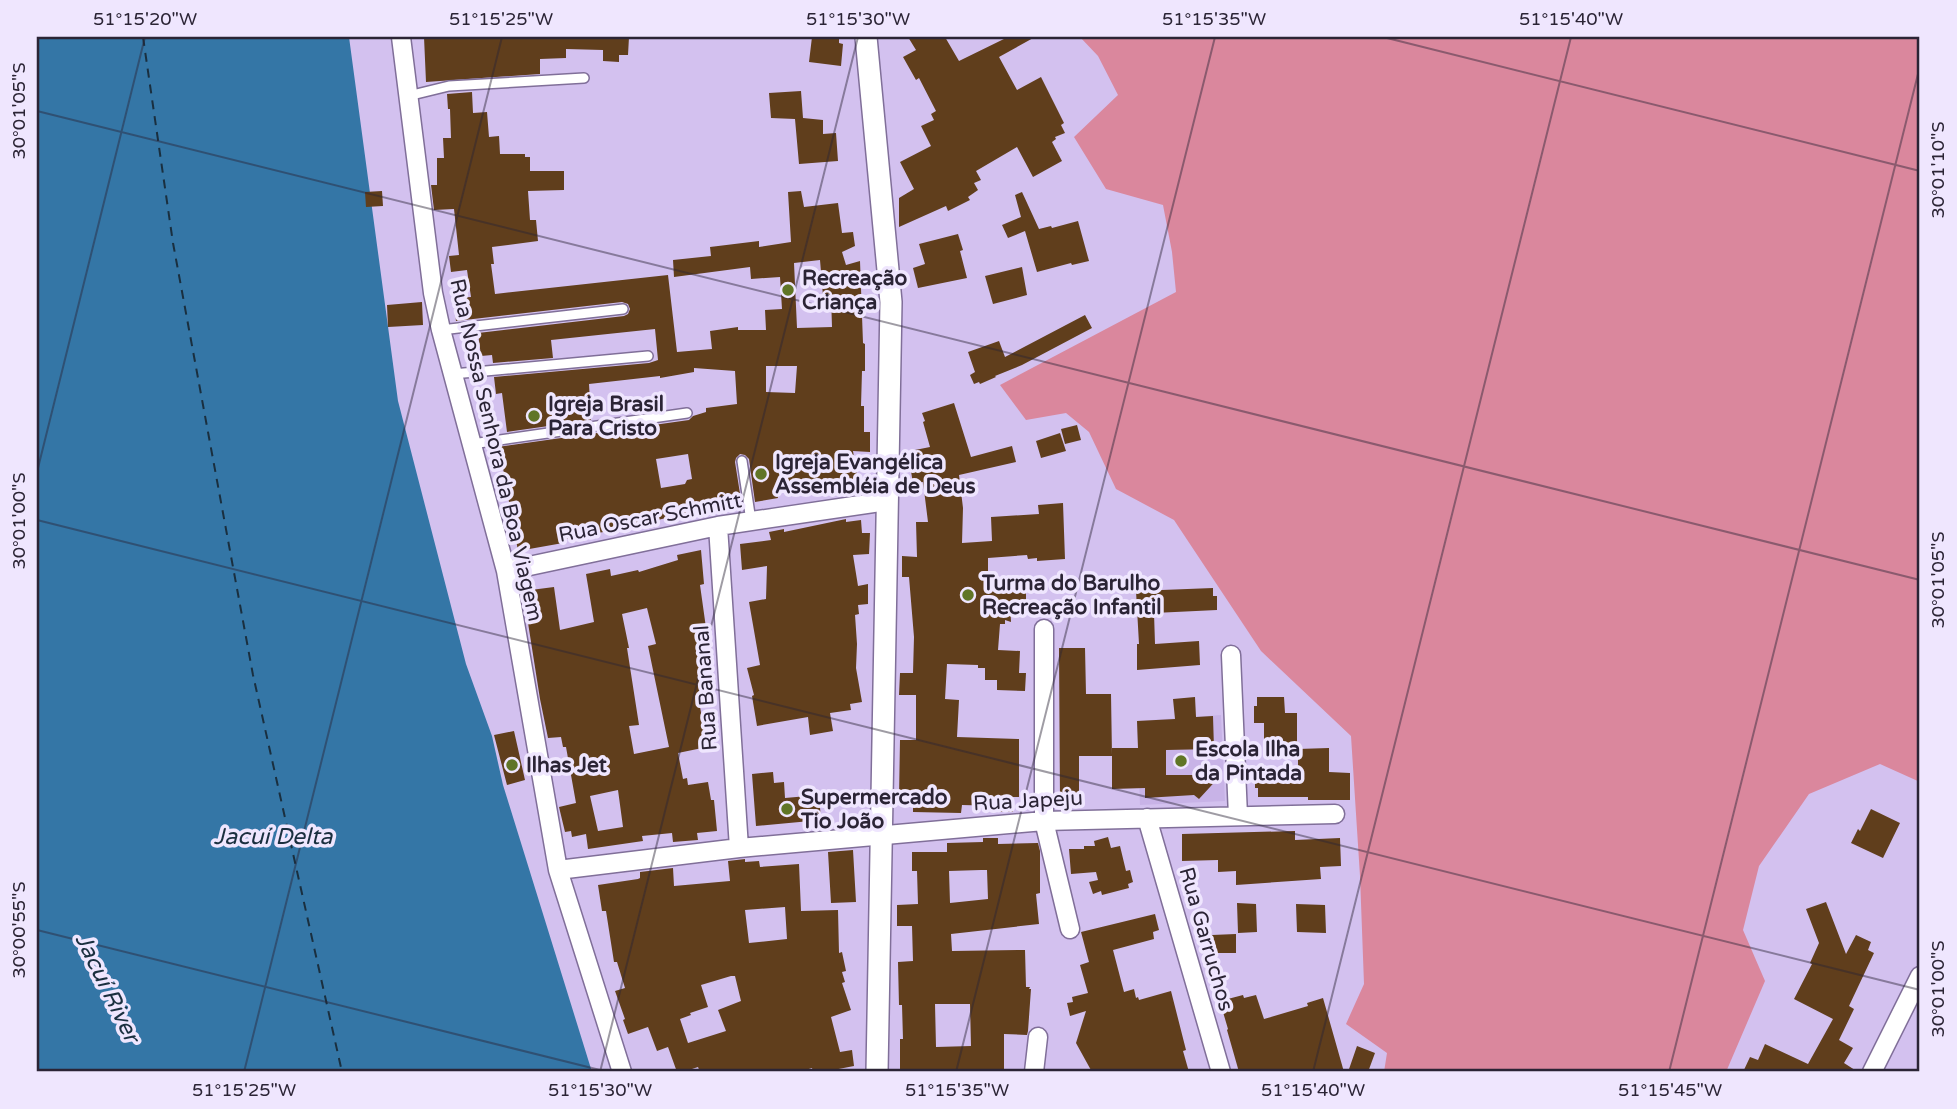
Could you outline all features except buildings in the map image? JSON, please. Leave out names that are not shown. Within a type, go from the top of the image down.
[{"type":"street","name":"Rua Nossa Senhora da Boa Viagem","points":[[401,37],[433,293],[506,571],[558,870],[622,1072]]},
{"type":"street","points":[[866,37],[891,302],[877,1072]]},
{"type":"street","name":"Rua Oscar Schmitt","points":[[506,571],[718,526],[887,501]]},
{"type":"street","name":"Rua Bananal","points":[[718,526],[739,848]]},
{"type":"street","points":[[1044,629],[1044,821],[1070,929]]},
{"type":"street","points":[[1231,655],[1238,816]]},
{"type":"street","name":"Rua Japeju","points":[[558,870],[739,848],[1044,821],[1335,814]]},
{"type":"street","name":"Rua Garruchos","points":[[1147,818],[1221,1072]]},
{"type":"street","points":[[1872,1072],[1920,976]]},
{"type":"street","points":[[1034,1072],[1038,1037]]},
{"type":"lane","points":[[408,96],[449,86],[584,78]]},
{"type":"lane","points":[[441,330],[623,309]]},
{"type":"lane","points":[[453,374],[648,356]]},
{"type":"lane","points":[[471,444],[687,413]]},
{"type":"lane","points":[[741,461],[751,521]]},
{"type":"shaded area","points":[[1080,37],[1920,37],[1920,782],[1880,764],[1809,794],[1759,866],[1743,930],[1765,981],[1726,1072],[1384,1072],[1387,1053],[1346,1024],[1364,984],[1351,736],[1261,651],[1174,520],[1116,489],[1089,432],[1066,413],[1026,420],[1000,385],[1176,292],[1163,205],[1106,189],[1074,137],[1118,95],[1098,56]]},
{"type":"shaded area","name":"Escola Ilha da Pintada","points":[[1221,715],[1225,801],[1140,805],[1137,721]]},
{"type":"water","name":"Jacuí Delta","points":[[37,37],[349,37],[398,401],[466,664],[492,736],[503,785],[592,1072],[37,1072]]},
{"type":"ferry route","points":[[143,37],[173,243],[253,675],[342,1072]]},
{"type":"place","name":"Recreação Criança","points":[[788,290]]},
{"type":"place","name":"Igreja Brasil Para Cristo","points":[[534,416]]},
{"type":"place","name":"Igreja Evangélica Assembléia de Deus","points":[[761,474]]},
{"type":"place","name":"Turma do Barulho Recreação Infantil","points":[[968,595]]},
{"type":"place","name":"Escola Ilha da Pintada","points":[[1181,761]]},
{"type":"place","name":"Ilhas Jet","points":[[512,765]]},
{"type":"place","name":"Supermercado Tio João","points":[[787,809]]},
{"type":"water label","name":"Jacuí River","points":[[107,988]]}]
